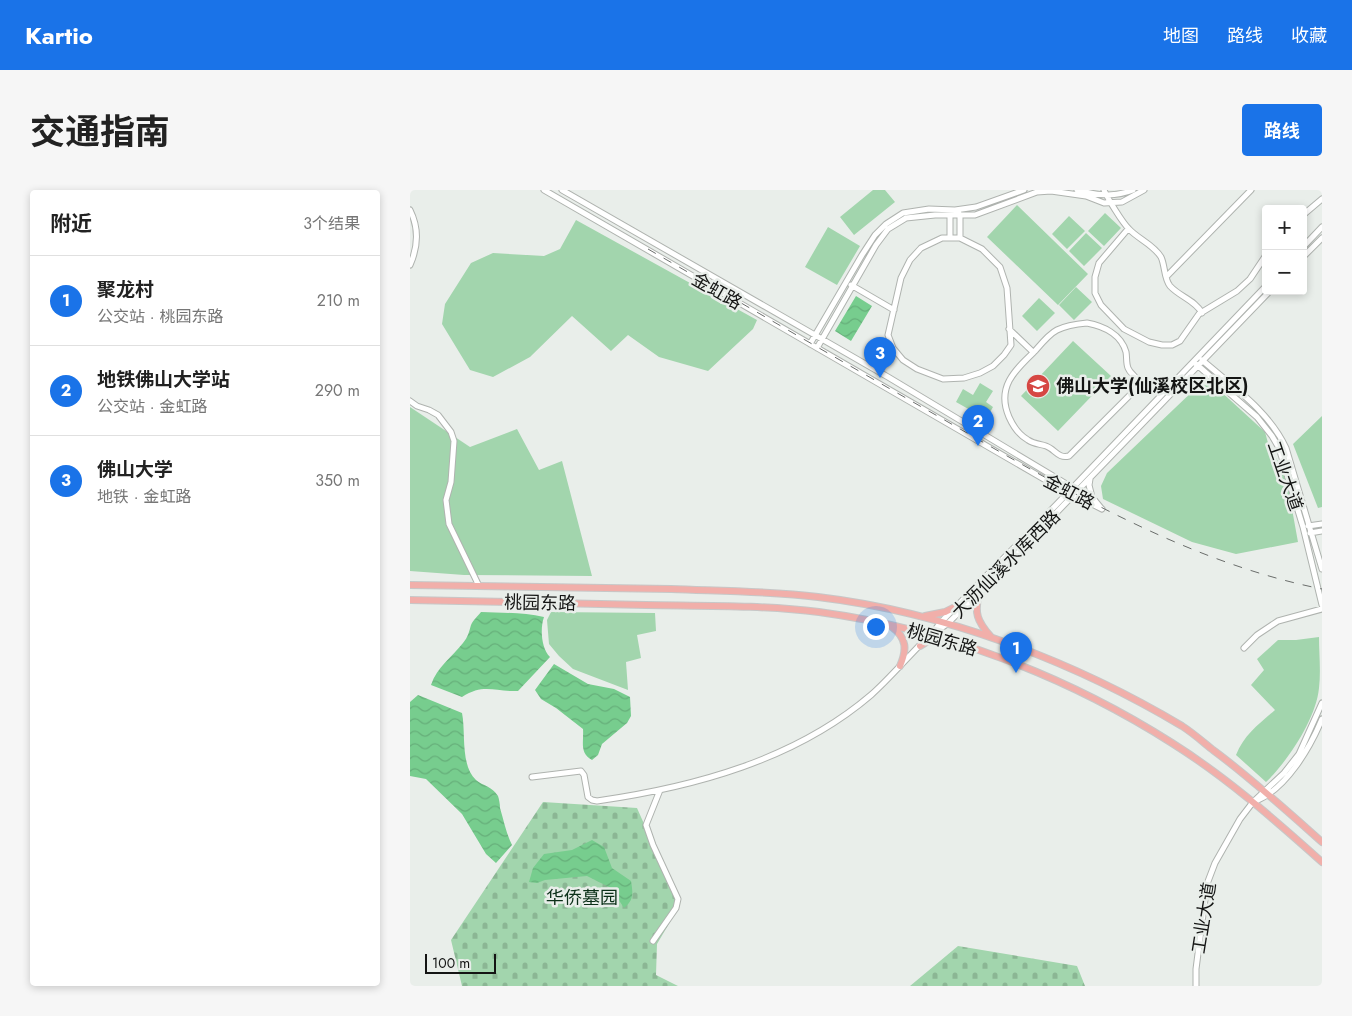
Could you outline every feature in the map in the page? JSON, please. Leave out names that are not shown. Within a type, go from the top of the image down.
[{"type":"main road","name":"桃园东路","points":[[410,585],[757,592],[818,597],[919,616],[944,623],[1028,651],[1120,692],[1176,723],[1239,769],[1322,842]]},
{"type":"main road","points":[[979,593],[975,606],[978,618],[992,638]]},
{"type":"main road","name":"桃园东路","points":[[410,600],[756,607],[816,612],[889,625],[931,635],[1021,665],[1113,707],[1174,744],[1253,802],[1322,862]]},
{"type":"main road","points":[[919,616],[934,615],[955,607]]},
{"type":"main road","points":[[889,625],[899,632],[904,640],[906,648],[900,666]]},
{"type":"main road","points":[[920,646],[938,639],[947,640]]},
{"type":"street","name":"金虹路","points":[[544,190],[1067,493],[1102,509],[1092,498],[822,339],[562,190]]},
{"type":"street","points":[[810,344],[876,235],[886,224],[903,213],[929,208],[955,210],[976,207],[1024,190]]},
{"type":"street","points":[[1077,190],[1097,195],[1106,192],[1120,195],[1133,190]]},
{"type":"street","points":[[817,348],[876,244],[888,229],[906,218],[975,215],[1036,192],[1051,191],[1086,196],[1104,202],[1122,202],[1144,190]]},
{"type":"street","points":[[1167,276],[1251,190]]},
{"type":"street","points":[[1106,192],[1128,229],[1152,247],[1160,256],[1168,284],[1183,297],[1198,305],[1202,312]]},
{"type":"street","points":[[1307,212],[1322,199]]},
{"type":"street","points":[[410,210],[416,232],[417,245],[410,265]]},
{"type":"street","points":[[955,210],[960,215],[960,238]]},
{"type":"street","points":[[950,238],[950,215],[955,210]]},
{"type":"street","points":[[1307,243],[1322,227]]},
{"type":"street","points":[[1128,229],[1099,263],[1095,277],[1095,293],[1101,304],[1124,329],[1149,342],[1172,346],[1180,341],[1202,312],[1237,291],[1250,279],[1262,261]]},
{"type":"street","points":[[942,238],[960,238],[982,249],[1000,267],[1007,288],[1011,345],[993,366],[980,373],[964,378],[943,378],[917,369],[903,360],[894,348],[888,335],[902,278],[910,260],[921,248],[942,238]]},
{"type":"street","points":[[1307,253],[1322,238]]},
{"type":"street","points":[[846,283],[894,310]]},
{"type":"street","points":[[944,623],[955,607],[1059,506],[1072,487],[1262,290]]},
{"type":"street","name":"大沥仙溪水库西路","points":[[532,777],[581,771],[584,774],[588,797],[592,800],[632,796],[736,770],[786,749],[836,721],[871,695],[931,635],[979,593],[1059,506],[1078,491],[1266,295]]},
{"type":"street","points":[[1074,324],[1096,324],[1108,329],[1118,338],[1126,351],[1128,368],[1138,379],[1137,388],[1069,456],[1060,456],[1047,446],[1033,443],[1020,435],[1013,425],[1004,404],[1009,380],[1017,368],[1033,352],[1054,331],[1074,324]]},
{"type":"street","points":[[1009,329],[1033,352]]},
{"type":"street","points":[[1118,338],[1124,329]]},
{"type":"street","name":"工业大道","points":[[1198,356],[1261,411],[1280,435],[1286,448],[1322,569]]},
{"type":"street","name":"工业大道","points":[[1193,361],[1257,417],[1272,436],[1283,460],[1303,527],[1318,582],[1322,605]]},
{"type":"street","points":[[410,401],[438,416],[451,432],[454,442],[452,475],[446,500],[448,524],[479,586]]},
{"type":"street","points":[[1090,478],[1088,485],[1092,498]]},
{"type":"street","points":[[1056,486],[1059,506]]},
{"type":"street","points":[[1059,506],[1070,502],[1085,502]]},
{"type":"street","points":[[1303,527],[1322,524]]},
{"type":"street","points":[[1304,534],[1322,531]]},
{"type":"street","points":[[1244,648],[1257,635],[1278,621],[1322,609]]},
{"type":"street","name":"工业大道","points":[[1266,793],[1300,754],[1322,703]]},
{"type":"street","name":"工业大道","points":[[1196,986],[1196,969],[1207,884],[1215,863],[1240,819],[1253,802],[1266,793],[1298,764],[1315,736],[1322,719]]},
{"type":"street","points":[[653,941],[676,908],[678,899],[653,845],[646,825],[660,790]]},
{"type":"green space","points":[[873,190],[885,190],[895,202],[854,235],[840,217]]},
{"type":"green space","points":[[1017,205],[1088,274],[1058,305],[987,237]]},
{"type":"green space","points":[[1105,213],[1121,228],[1104,246],[1088,231]]},
{"type":"green space","points":[[1069,216],[1085,231],[1067,249],[1052,234]]},
{"type":"green space","points":[[576,220],[757,320],[753,329],[708,371],[659,357],[628,335],[611,351],[572,316],[530,357],[493,377],[470,370],[442,324],[445,304],[471,263],[493,253],[544,256],[560,249]]},
{"type":"green space","points":[[828,227],[860,246],[837,285],[805,267]]},
{"type":"green space","points":[[1086,233],[1102,248],[1084,266],[1069,251]]},
{"type":"green space","points":[[1076,287],[1092,302],[1074,320],[1059,305]]},
{"type":"green space","points":[[1039,298],[1055,313],[1037,331],[1022,316]]},
{"type":"green space","points":[[1073,341],[1111,376],[1058,431],[1021,396]]},
{"type":"green space","points":[[980,383],[993,391],[986,402],[993,407],[986,419],[956,402],[963,389],[973,395]]},
{"type":"green space","points":[[1208,384],[1217,388],[1265,432],[1268,443],[1286,476],[1298,542],[1236,554],[1192,542],[1103,499],[1101,486],[1107,473],[1197,387]]},
{"type":"green space","points":[[410,407],[470,447],[517,429],[539,470],[562,461],[592,576],[464,575],[410,571]]},
{"type":"green space","points":[[1322,416],[1322,507],[1318,508],[1293,444]]},
{"type":"green space","points":[[551,612],[655,613],[656,631],[637,635],[641,658],[626,662],[628,690],[573,669],[559,656],[549,644],[547,620]]},
{"type":"green space","points":[[1319,637],[1320,682],[1313,713],[1292,751],[1266,782],[1236,755],[1248,736],[1275,710],[1251,685],[1264,670],[1257,659],[1278,640]]},
{"type":"green space","name":"华侨墓园","points":[[543,802],[637,808],[680,905],[657,944],[656,975],[678,986],[462,986],[451,940]]},
{"type":"green space","points":[[958,946],[1077,966],[1085,986],[910,986]]},
{"type":"water","points":[[856,296],[872,306],[851,341],[835,331]]},
{"type":"water","points":[[481,612],[521,613],[544,617],[542,638],[550,657],[518,691],[483,689],[462,697],[431,685],[441,667],[465,641],[472,623]]},
{"type":"water","points":[[554,664],[588,684],[614,689],[630,697],[631,716],[627,723],[602,744],[598,755],[592,760],[584,751],[583,729],[541,699],[535,690]]},
{"type":"water","points":[[418,695],[462,713],[464,748],[471,774],[498,796],[505,827],[512,845],[496,863],[486,854],[462,814],[426,779],[410,776],[410,702]]},
{"type":"water","points":[[592,840],[604,847],[612,868],[631,881],[632,896],[630,902],[624,908],[611,888],[587,876],[545,880],[537,883],[529,882],[533,868],[544,854],[572,850]]},
{"type":"railway","points":[[648,249],[1083,498],[1175,542],[1223,561],[1272,577],[1322,589]]},
{"type":"place","name":"佛山大学","points":[[880,378]]},
{"type":"place","name":"佛山大学(仙溪校区北区)","points":[[1038,386]]},
{"type":"place","name":"地铁佛山大学站","points":[[978,446]]},
{"type":"place","name":"聚龙村","points":[[1016,673]]}]
